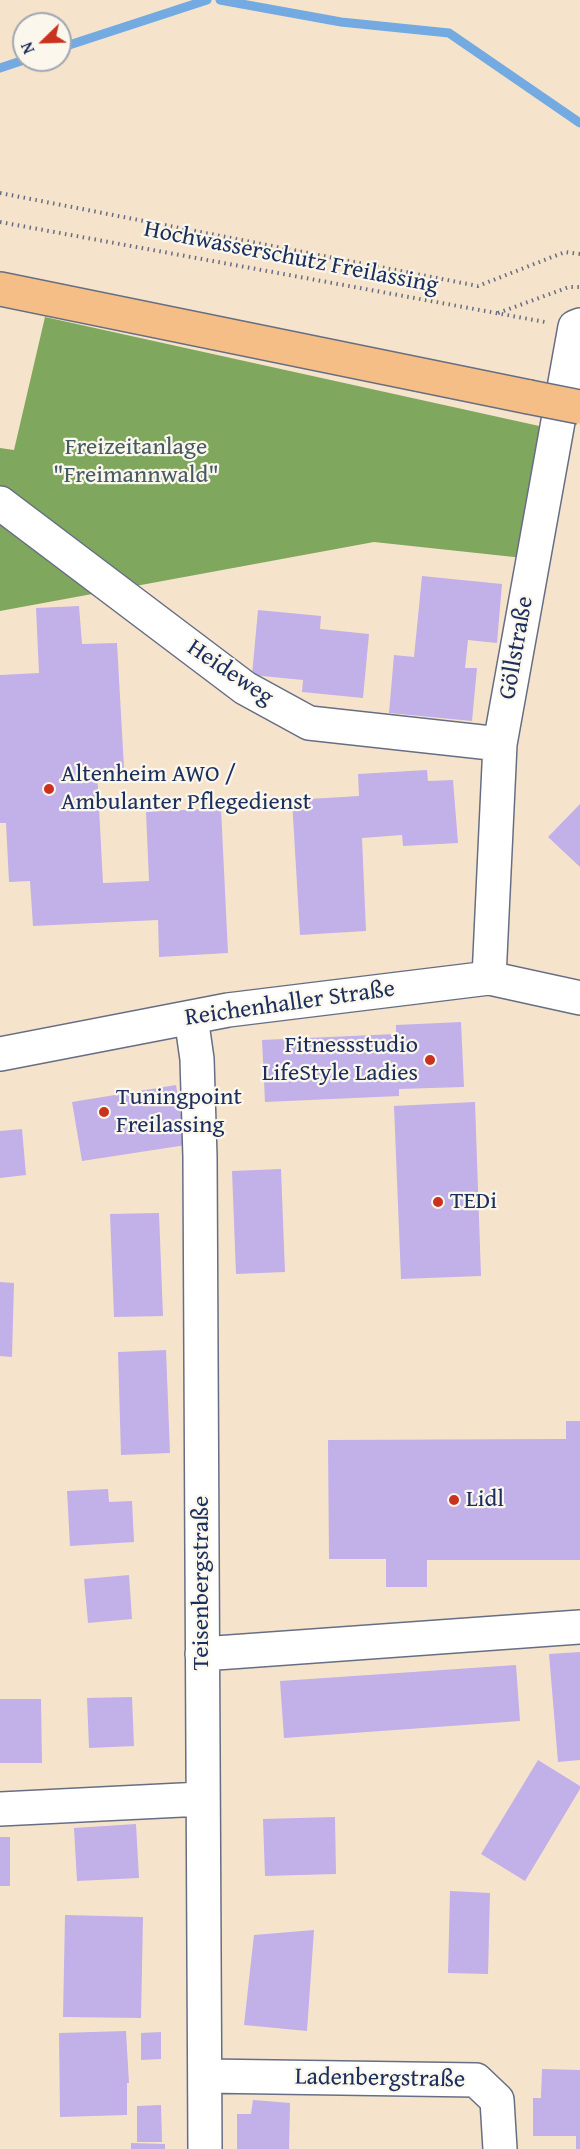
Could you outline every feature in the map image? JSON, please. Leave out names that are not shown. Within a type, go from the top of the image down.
[{"type":"main road","points":[[0,290],[580,407]]},
{"type":"street","name":"Göllstraße","points":[[489,978],[500,744],[578,326]]},
{"type":"street","name":"Heideweg","points":[[0,503],[245,688],[309,723],[500,744]]},
{"type":"street","name":"Reichenhaller Straße","points":[[0,1054],[228,1010],[489,978],[580,998]]},
{"type":"street","name":"Teisenbergstraße","points":[[191,1017],[197,1059],[200,1157],[202,1799],[207,2076],[205,2149]]},
{"type":"street","points":[[202,1654],[580,1627]]},
{"type":"street","points":[[0,1809],[202,1799]]},
{"type":"street","name":"Ladenbergstraße","points":[[207,2076],[476,2080],[497,2100],[500,2149]]},
{"type":"path","points":[[0,193],[478,286],[565,252],[580,254]]},
{"type":"path","name":"Hochwasserschutz Freilassing","points":[[0,222],[498,314],[578,326]]},
{"type":"path","points":[[498,314],[569,287],[580,287]]},
{"type":"green space","name":"Freizeitanlage \"Freimannwald\"","points":[[45,317],[571,433],[542,560],[374,542],[0,611],[0,448],[14,450]]},
{"type":"building","points":[[422,576],[502,584],[497,643],[468,640],[465,668],[477,668],[472,721],[389,713],[394,655],[414,657]]},
{"type":"building","name":"Altenheim AWO / Ambulanter Pflegedienst","points":[[79,606],[82,644],[117,643],[124,768],[97,770],[103,883],[149,881],[146,812],[221,808],[228,953],[159,957],[158,920],[33,926],[30,881],[9,882],[6,823],[0,823],[0,675],[39,673],[36,608]]},
{"type":"building","points":[[258,610],[321,616],[320,629],[369,634],[363,698],[302,692],[303,680],[252,675]]},
{"type":"building","points":[[427,770],[428,781],[453,780],[458,843],[403,846],[402,835],[362,838],[366,931],[300,935],[292,800],[359,796],[358,774]]},
{"type":"building","points":[[580,804],[580,867],[548,837]]},
{"type":"building","points":[[461,1022],[464,1087],[399,1089],[399,1096],[265,1102],[262,1040],[396,1034],[396,1025]]},
{"type":"building","points":[[176,1085],[186,1145],[82,1161],[72,1102]]},
{"type":"building","name":"TEDi","points":[[475,1102],[481,1276],[401,1279],[394,1106]]},
{"type":"building","points":[[22,1129],[26,1175],[0,1178],[0,1131]]},
{"type":"building","points":[[281,1169],[285,1272],[236,1274],[232,1171]]},
{"type":"building","points":[[159,1213],[163,1316],[114,1317],[110,1214]]},
{"type":"building","points":[[0,1282],[14,1283],[12,1357],[0,1356]]},
{"type":"building","points":[[166,1350],[170,1453],[121,1455],[118,1352]]},
{"type":"building","name":"Lidl","points":[[566,1421],[580,1421],[580,1560],[427,1560],[427,1587],[386,1587],[386,1559],[329,1559],[328,1440],[566,1439]]},
{"type":"building","points":[[108,1489],[109,1502],[132,1501],[134,1542],[70,1546],[67,1491]]},
{"type":"building","points":[[129,1575],[132,1619],[88,1623],[84,1579]]},
{"type":"building","points":[[580,1652],[580,1760],[558,1762],[549,1654]]},
{"type":"building","points":[[516,1665],[520,1721],[284,1738],[280,1681]]},
{"type":"building","points":[[132,1697],[134,1746],[89,1748],[87,1698]]},
{"type":"building","points":[[0,1699],[41,1699],[42,1763],[0,1763]]},
{"type":"building","points":[[538,1760],[580,1786],[580,1789],[525,1881],[481,1854]]},
{"type":"building","points":[[335,1817],[336,1874],[265,1876],[263,1819]]},
{"type":"building","points":[[136,1824],[139,1878],[77,1881],[74,1828]]},
{"type":"building","points":[[0,1837],[10,1837],[10,1886],[0,1886]]},
{"type":"building","points":[[450,1891],[490,1893],[488,1974],[448,1973]]},
{"type":"building","points":[[65,1915],[143,1917],[141,2018],[63,2017]]},
{"type":"building","points":[[314,1930],[307,2031],[244,2025],[254,1935]]},
{"type":"building","points":[[126,2031],[129,2083],[127,2083],[127,2115],[60,2117],[59,2033]]},
{"type":"building","points":[[161,2032],[161,2059],[141,2060],[141,2033]]},
{"type":"building","points":[[542,2069],[580,2070],[580,2149],[576,2149],[576,2136],[533,2136],[533,2098],[541,2098]]},
{"type":"building","points":[[253,2100],[290,2103],[289,2149],[237,2149],[237,2114],[251,2114]]},
{"type":"building","points":[[161,2105],[162,2142],[137,2142],[137,2106]]},
{"type":"building","points":[[131,2143],[165,2144],[165,2149],[131,2149]]},
{"type":"waterway","points":[[72,44],[207,0]]},
{"type":"waterway","points":[[220,0],[341,22],[449,33],[580,123]]},
{"type":"waterway","points":[[0,68],[12,64]]},
{"type":"place","name":"Altenheim AWO / Ambulanter Pflegedienst","points":[[49,789]]},
{"type":"place","name":"Fitnessstudio LifeStyle Ladies","points":[[430,1060]]},
{"type":"place","name":"Tuningpoint Freilassing","points":[[104,1112]]},
{"type":"place","name":"TEDi","points":[[438,1202]]},
{"type":"place","name":"Lidl","points":[[454,1500]]}]
